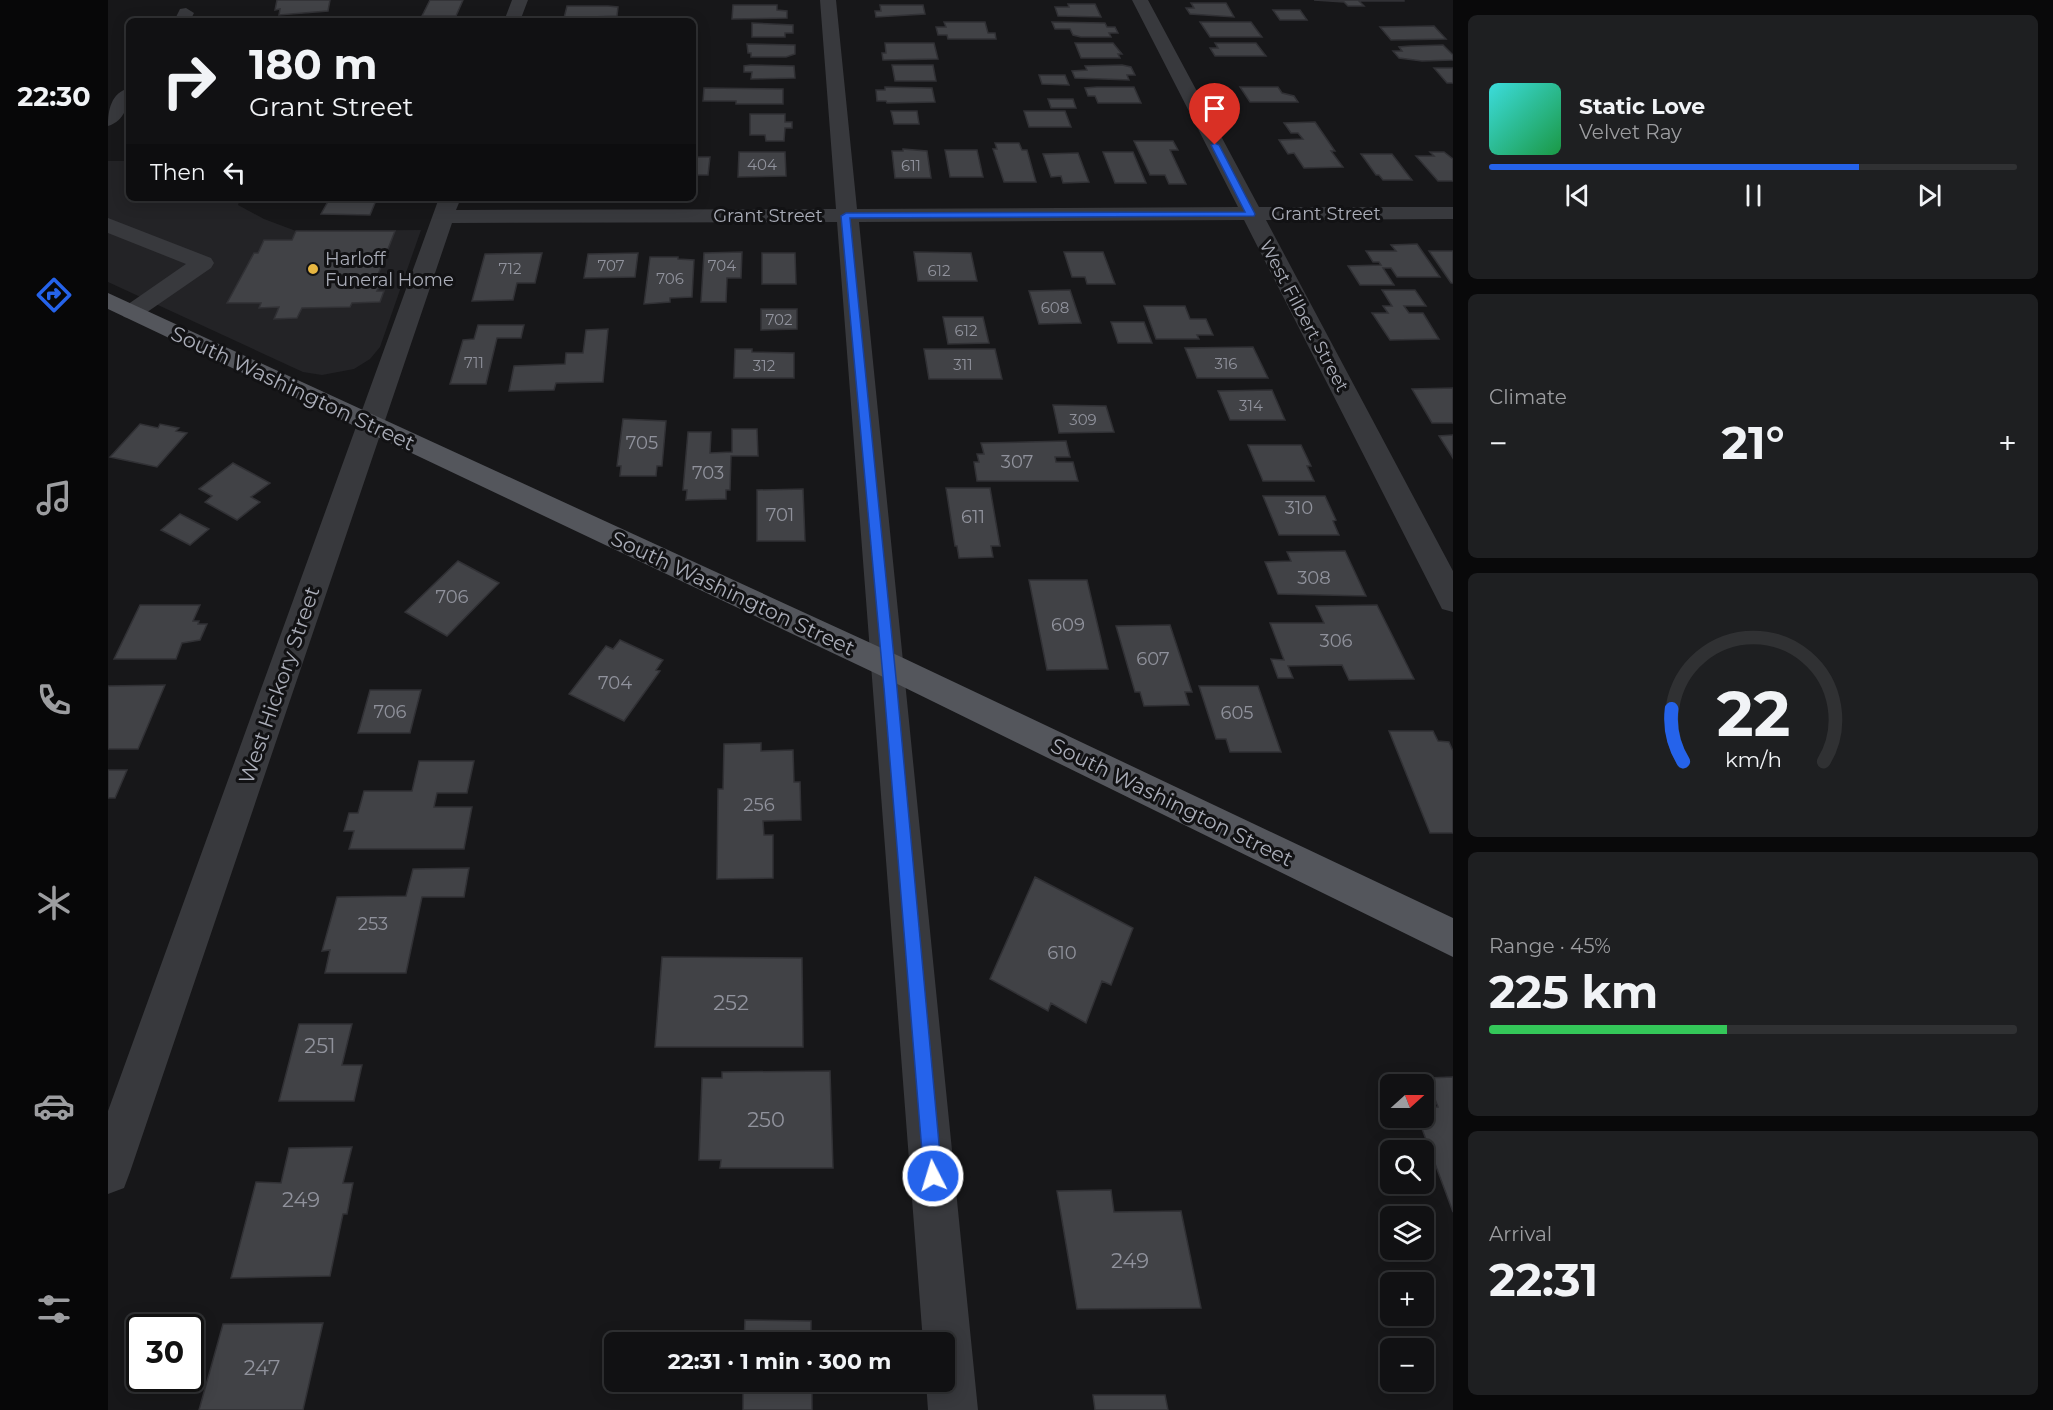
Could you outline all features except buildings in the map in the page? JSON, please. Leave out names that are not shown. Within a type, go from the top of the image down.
[{"type":"main road","name":"South Washington Street","points":[[120,306],[888,665],[1453,938]]},
{"type":"street","points":[[513,18],[520,0]]},
{"type":"street","points":[[828,0],[953,1410]]},
{"type":"street","name":"West Filbert Street","points":[[1140,0],[1453,600]]},
{"type":"street","points":[[108,120],[126,98]]},
{"type":"street","name":"Grant Street","points":[[446,208],[846,216],[1453,213]]},
{"type":"street","name":"West Hickory Street","points":[[108,1172],[446,208]]},
{"type":"street","points":[[108,225],[203,263],[120,306]]},
{"type":"shaded area","points":[[108,161],[126,161],[126,201],[239,201],[238,205],[264,219],[296,231],[421,230],[380,347],[370,359],[354,369],[322,375],[303,372],[108,282]]},
{"type":"place","name":"Harloff Funeral Home","points":[[313,269]]},
{"type":"route","points":[[933,1176],[846,216],[1251,214],[1215,145]]}]
